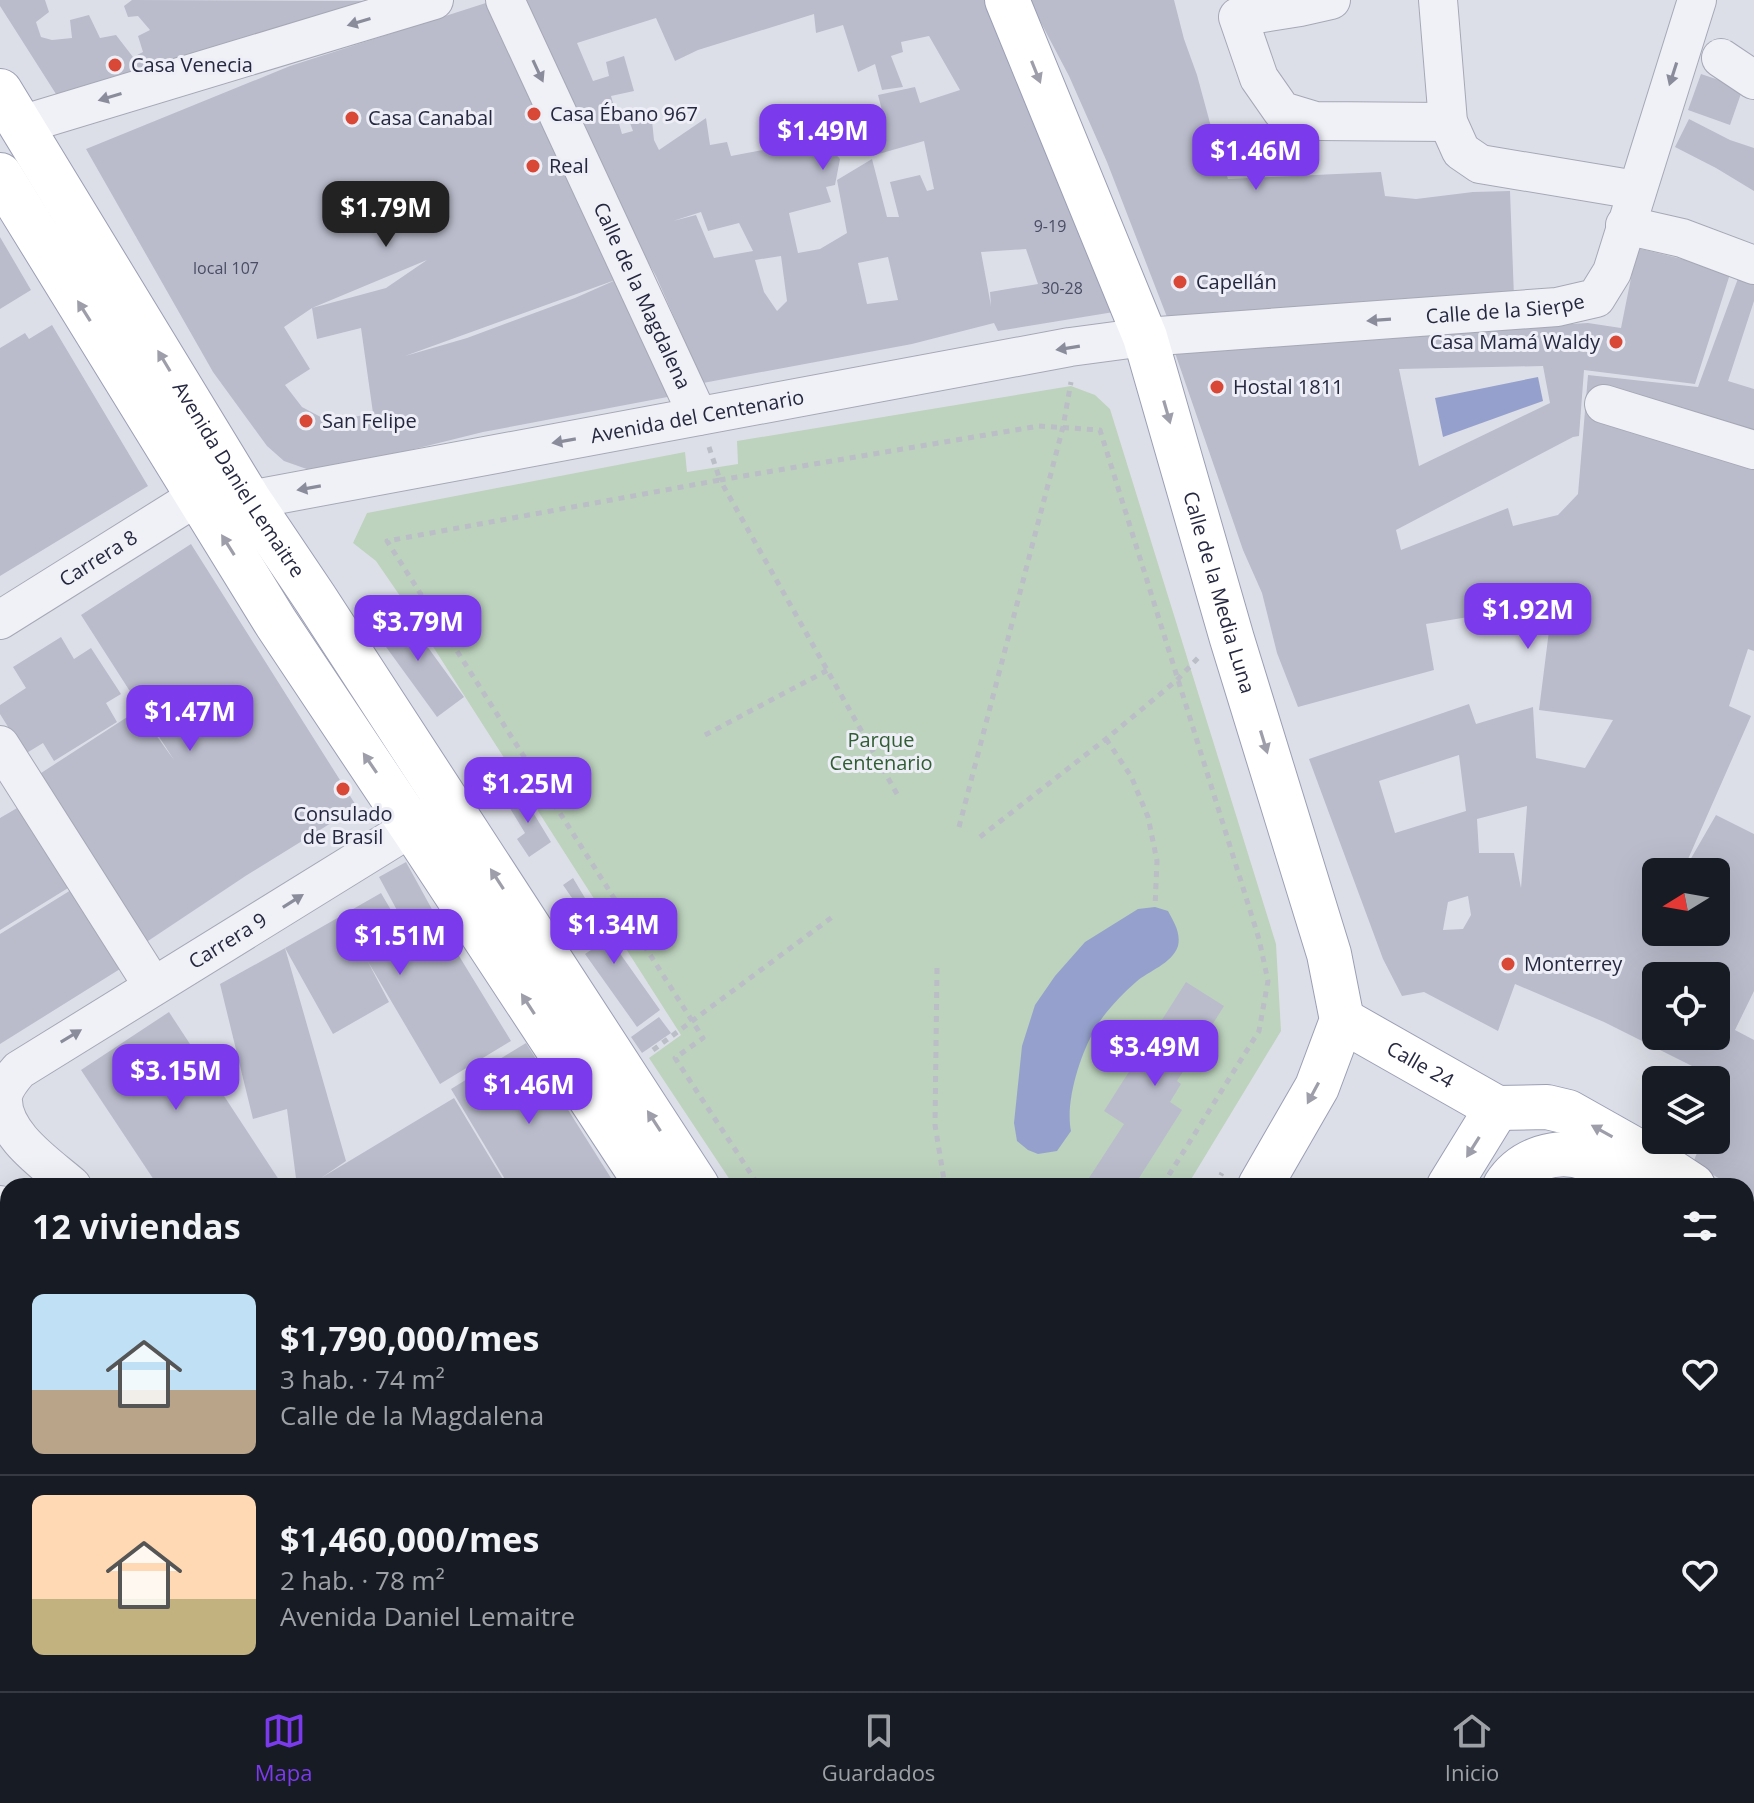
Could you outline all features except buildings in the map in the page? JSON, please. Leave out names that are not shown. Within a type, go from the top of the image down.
[{"type":"main road","name":"Calle de la Media Luna","points":[[1007,0],[1145,337],[1232,639],[1329,954],[1342,1020]]},
{"type":"main road","name":"Avenida Daniel Lemaitre","points":[[10,108],[249,500],[692,1178]]},
{"type":"main road","name":"Avenida Daniel Lemaitre","points":[[0,175],[276,623],[643,1178]]},
{"type":"main road","name":"Calle 24","points":[[1342,1020],[1497,1108]]},
{"type":"main road","points":[[1243,1178],[1317,1087],[1342,1020]]},
{"type":"main road","points":[[1454,1178],[1497,1108],[1547,1107],[1568,1112],[1681,1178]]},
{"type":"main road","points":[[1510,1178],[1526,1164],[1541,1158],[1569,1154],[1591,1160],[1619,1178]]},
{"type":"street","points":[[10,108],[434,0]]},
{"type":"street","name":"Calle de la Magdalena","points":[[505,0],[698,416]]},
{"type":"street","points":[[1331,0],[1300,7],[1234,9],[1259,78],[1282,111],[1315,121],[1448,122]]},
{"type":"street","points":[[1438,0],[1448,122],[1461,151],[1480,164],[1631,207],[1682,238],[1754,265]]},
{"type":"street","name":"Calle de la Sierpe","points":[[1145,337],[1557,307],[1596,298],[1612,272],[1697,0]]},
{"type":"street","points":[[1721,58],[1754,80]]},
{"type":"street","name":"Avenida del Centenario","points":[[249,500],[1070,347],[1145,337]]},
{"type":"street","points":[[1604,404],[1754,450]]},
{"type":"street","name":"Carrera 8","points":[[0,620],[198,496]]},
{"type":"street","points":[[0,745],[153,986]]},
{"type":"street","name":"Carrera 9","points":[[63,1178],[13,1136],[6,1123],[3,1097],[19,1070],[449,804]]},
{"type":"street","points":[[0,1156],[27,1178]]},
{"type":"path","points":[[959,827],[1063,427],[1071,386],[1070,347]]},
{"type":"path","points":[[698,416],[720,480],[897,794]]},
{"type":"path","points":[[754,1178],[675,1058],[703,1038],[387,541],[1039,426],[1100,430],[1259,939],[1268,981],[1259,1031],[1167,1178]]},
{"type":"path","points":[[980,837],[1106,739],[1177,680],[1200,655],[1205,670]]},
{"type":"path","points":[[705,735],[828,670]]},
{"type":"path","points":[[1106,739],[1131,776],[1148,817],[1157,861],[1155,907]]},
{"type":"path","points":[[623,1073],[835,915]]},
{"type":"path","points":[[937,968],[935,1125],[944,1178]]},
{"type":"green space","name":"Parque Centenario","points":[[1071,386],[1095,395],[1110,409],[1276,944],[1281,1031],[1192,1178],[729,1178],[649,1058],[681,1035],[409,609],[376,561],[353,543],[367,513],[685,452],[687,472],[738,464],[737,441]]},
{"type":"water","points":[[1538,377],[1543,401],[1443,437],[1435,398]]},
{"type":"water","points":[[1155,907],[1168,911],[1175,923],[1179,941],[1175,952],[1125,993],[1095,1029],[1075,1079],[1070,1106],[1071,1131],[1057,1151],[1038,1154],[1028,1150],[1017,1141],[1014,1123],[1022,1046],[1035,1005],[1085,942],[1138,909]]},
{"type":"place","name":"Casa Venecia","points":[[115,65]]},
{"type":"place","name":"Casa Ébano 967","points":[[534,114]]},
{"type":"place","name":"Casa Canabal","points":[[352,118]]},
{"type":"place","name":"Real","points":[[533,166]]},
{"type":"place","name":"Capellán","points":[[1180,282]]},
{"type":"place","name":"Casa Mamá Waldy","points":[[1616,342]]},
{"type":"place","name":"Hostal 1811","points":[[1217,387]]},
{"type":"place","name":"San Felipe","points":[[306,421]]},
{"type":"place","name":"Consulado de Brasil","points":[[343,789]]},
{"type":"place","name":"Monterrey","points":[[1508,964]]}]
